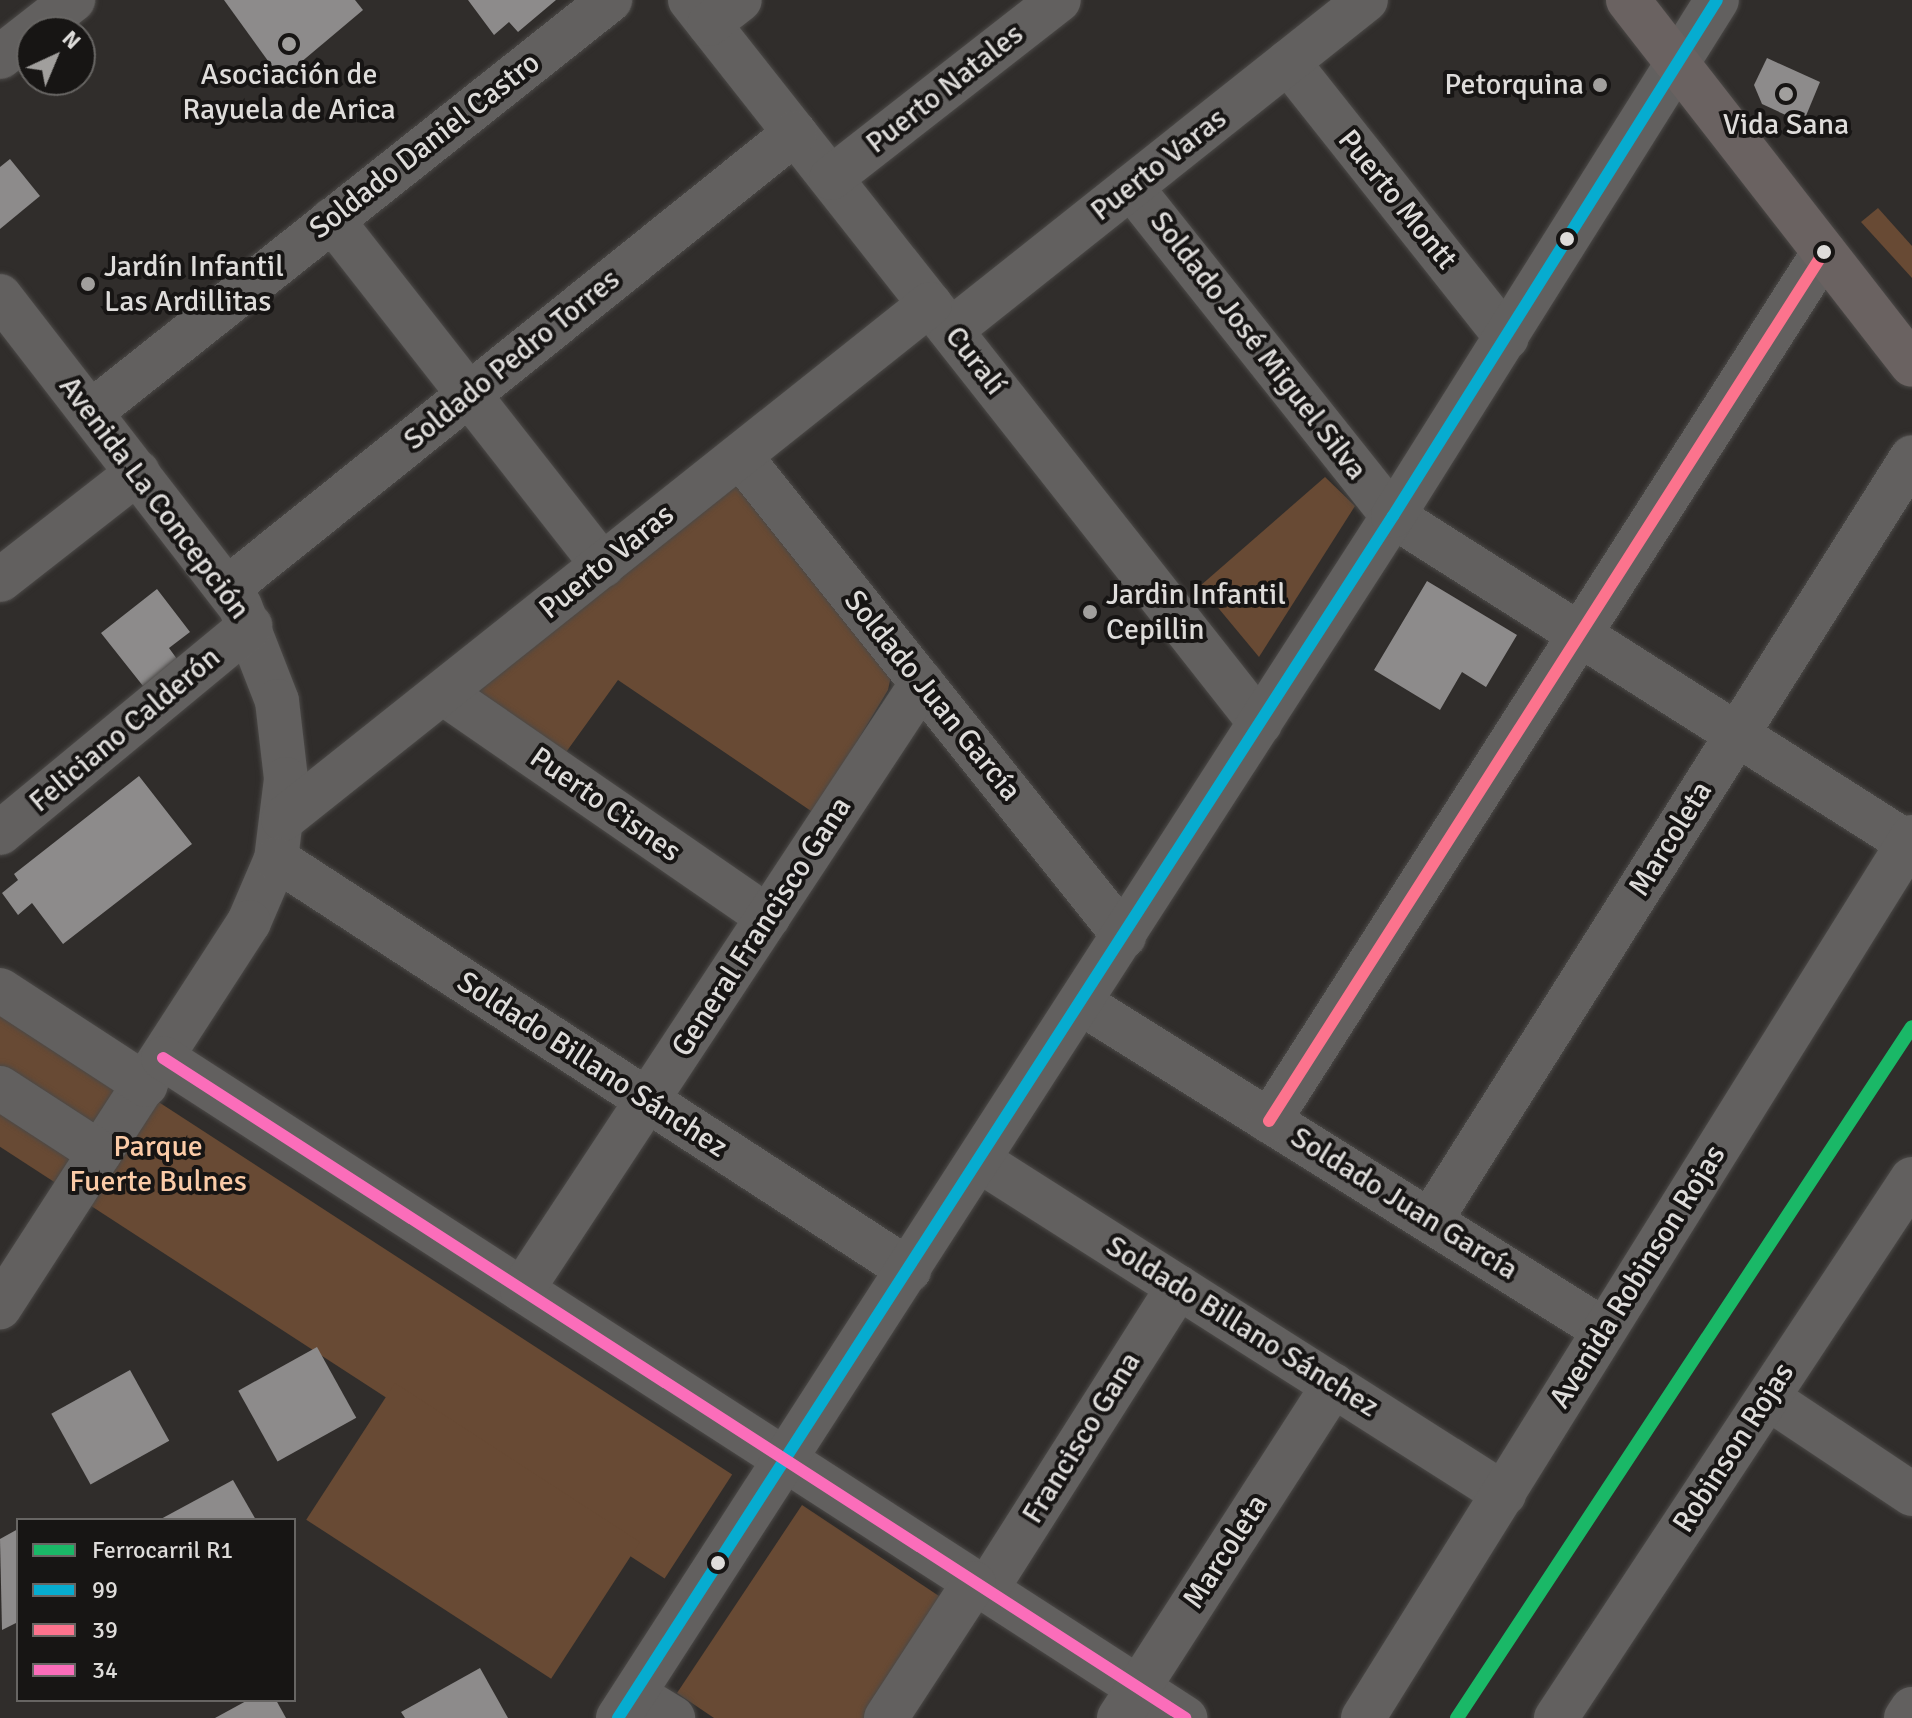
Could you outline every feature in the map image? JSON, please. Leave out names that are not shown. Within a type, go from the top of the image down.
[{"type":"main road","points":[[1628,0],[1912,365]]},
{"type":"street","points":[[0,57],[73,0]]},
{"type":"street","name":"Soldado Daniel Castro","points":[[91,412],[610,0]]},
{"type":"street","name":"Puerto Natales","points":[[831,178],[1059,0]]},
{"type":"street","name":"Puerto Varas","points":[[279,839],[443,693],[740,456],[1131,187],[1366,0]]},
{"type":"street","points":[[673,1718],[626,1706],[787,1461],[1507,338],[1679,66],[1717,0]]},
{"type":"street","name":"Curalí","points":[[713,8],[795,133],[1260,723]]},
{"type":"street","name":"Puerto Montt","points":[[1288,62],[1507,338]]},
{"type":"street","name":"Soldado Pedro Torres","points":[[228,588],[795,133]]},
{"type":"street","name":"Soldado José Miguel Silva","points":[[1131,187],[1393,516],[1737,735],[1910,840]]},
{"type":"street","points":[[332,220],[603,565]]},
{"type":"street","points":[[1269,1121],[1824,252]]},
{"type":"street","name":"Avenida La Concepción","points":[[0,1307],[233,952],[279,839],[277,701],[250,626],[228,588],[91,412],[6,315]]},
{"type":"street","name":"Soldado Juan García","points":[[740,456],[1124,936]]},
{"type":"street","name":"Marcoleta","points":[[1430,1221],[1912,457]]},
{"type":"street","points":[[0,580],[138,472]]},
{"type":"street","name":"Feliciano Calderón","points":[[0,833],[250,626]]},
{"type":"street","name":"General Francisco Gana","points":[[522,1290],[922,683]]},
{"type":"street","name":"Puerto Cisnes","points":[[443,693],[768,917]]},
{"type":"street","name":"Soldado Billano Sánchez","points":[[279,839],[647,1100],[909,1270]]},
{"type":"street","name":"Avenida Robinson Rojas","points":[[1363,1718],[1910,840]]},
{"type":"street","points":[[0,990],[154,1071],[522,1290],[980,1586],[1129,1703],[1185,1718]]},
{"type":"street","name":"Soldado Juan García","points":[[1081,1003],[1604,1330]]},
{"type":"street","points":[[0,1088],[100,1153]]},
{"type":"street","name":"Soldado Billano Sánchez","points":[[980,1161],[1504,1494]]},
{"type":"street","name":"Robinson Rojas","points":[[1556,1718],[1912,1179]]},
{"type":"street","name":"Francisco Gana","points":[[886,1718],[980,1586],[1178,1287]]},
{"type":"street","name":"Marcoleta","points":[[1129,1703],[1334,1385]]},
{"type":"street","points":[[1768,1398],[1912,1494]]},
{"type":"street","points":[[1906,1718],[1912,1709]]},
{"type":"green space","points":[[1878,208],[1912,246],[1912,278],[1861,222]]},
{"type":"green space","points":[[741,476],[893,667],[888,690],[814,813],[618,680],[564,755],[473,696]]},
{"type":"green space","points":[[1325,477],[1355,506],[1259,657],[1200,586]]},
{"type":"green space","name":"Parque Fuerte Bulnes","points":[[0,999],[732,1474],[665,1578],[0,1147]]},
{"type":"green space","points":[[395,1383],[640,1542],[551,1679],[306,1520]]},
{"type":"green space","points":[[802,1505],[945,1600],[867,1718],[714,1718],[677,1693]]},
{"type":"building","name":"Asociación de Rayuela de Arica","points":[[224,0],[355,0],[363,10],[281,79]]},
{"type":"building","points":[[468,0],[556,0],[518,32],[509,22],[494,35]]},
{"type":"building","name":"Vida Sana","points":[[1767,58],[1820,82],[1803,123],[1762,104],[1754,85]]},
{"type":"building","points":[[10,159],[40,196],[0,229],[0,167]]},
{"type":"building","points":[[1427,581],[1517,635],[1486,687],[1462,672],[1440,710],[1374,670]]},
{"type":"building","points":[[157,589],[190,632],[169,648],[177,659],[143,686],[101,633]]},
{"type":"building","points":[[139,776],[192,844],[63,944],[32,903],[18,915],[2,893],[18,880],[14,874]]},
{"type":"building","points":[[317,1347],[356,1418],[278,1461],[238,1391]]},
{"type":"building","points":[[130,1370],[169,1441],[91,1484],[51,1414]]},
{"type":"building","points":[[233,1480],[255,1518],[163,1518]]},
{"type":"building","points":[[16,1530],[16,1623],[2,1630],[0,1539]]},
{"type":"building","points":[[480,1668],[508,1718],[405,1718],[401,1712]]},
{"type":"building","points":[[244,1702],[277,1702],[286,1718],[215,1718]]},
{"type":"rail line","name":"R1","points":[[1457,1718],[1912,1027]]},
{"type":"transit line","name":"99","points":[[618,1718],[1393,516],[1717,0]]},
{"type":"transit line","name":"39","points":[[1269,1121],[1824,252]]},
{"type":"transit line","name":"34","points":[[163,1058],[1185,1718]]},
{"type":"place","name":"Asociación de Rayuela de Arica","points":[[289,44]]},
{"type":"place","name":"Petorquina","points":[[1600,85]]},
{"type":"place","name":"Vida Sana","points":[[1786,94]]},
{"type":"place","name":"Jardín Infantil Las Ardillitas","points":[[88,284]]},
{"type":"place","name":"Jardin Infantil Cepillin","points":[[1090,612]]}]
